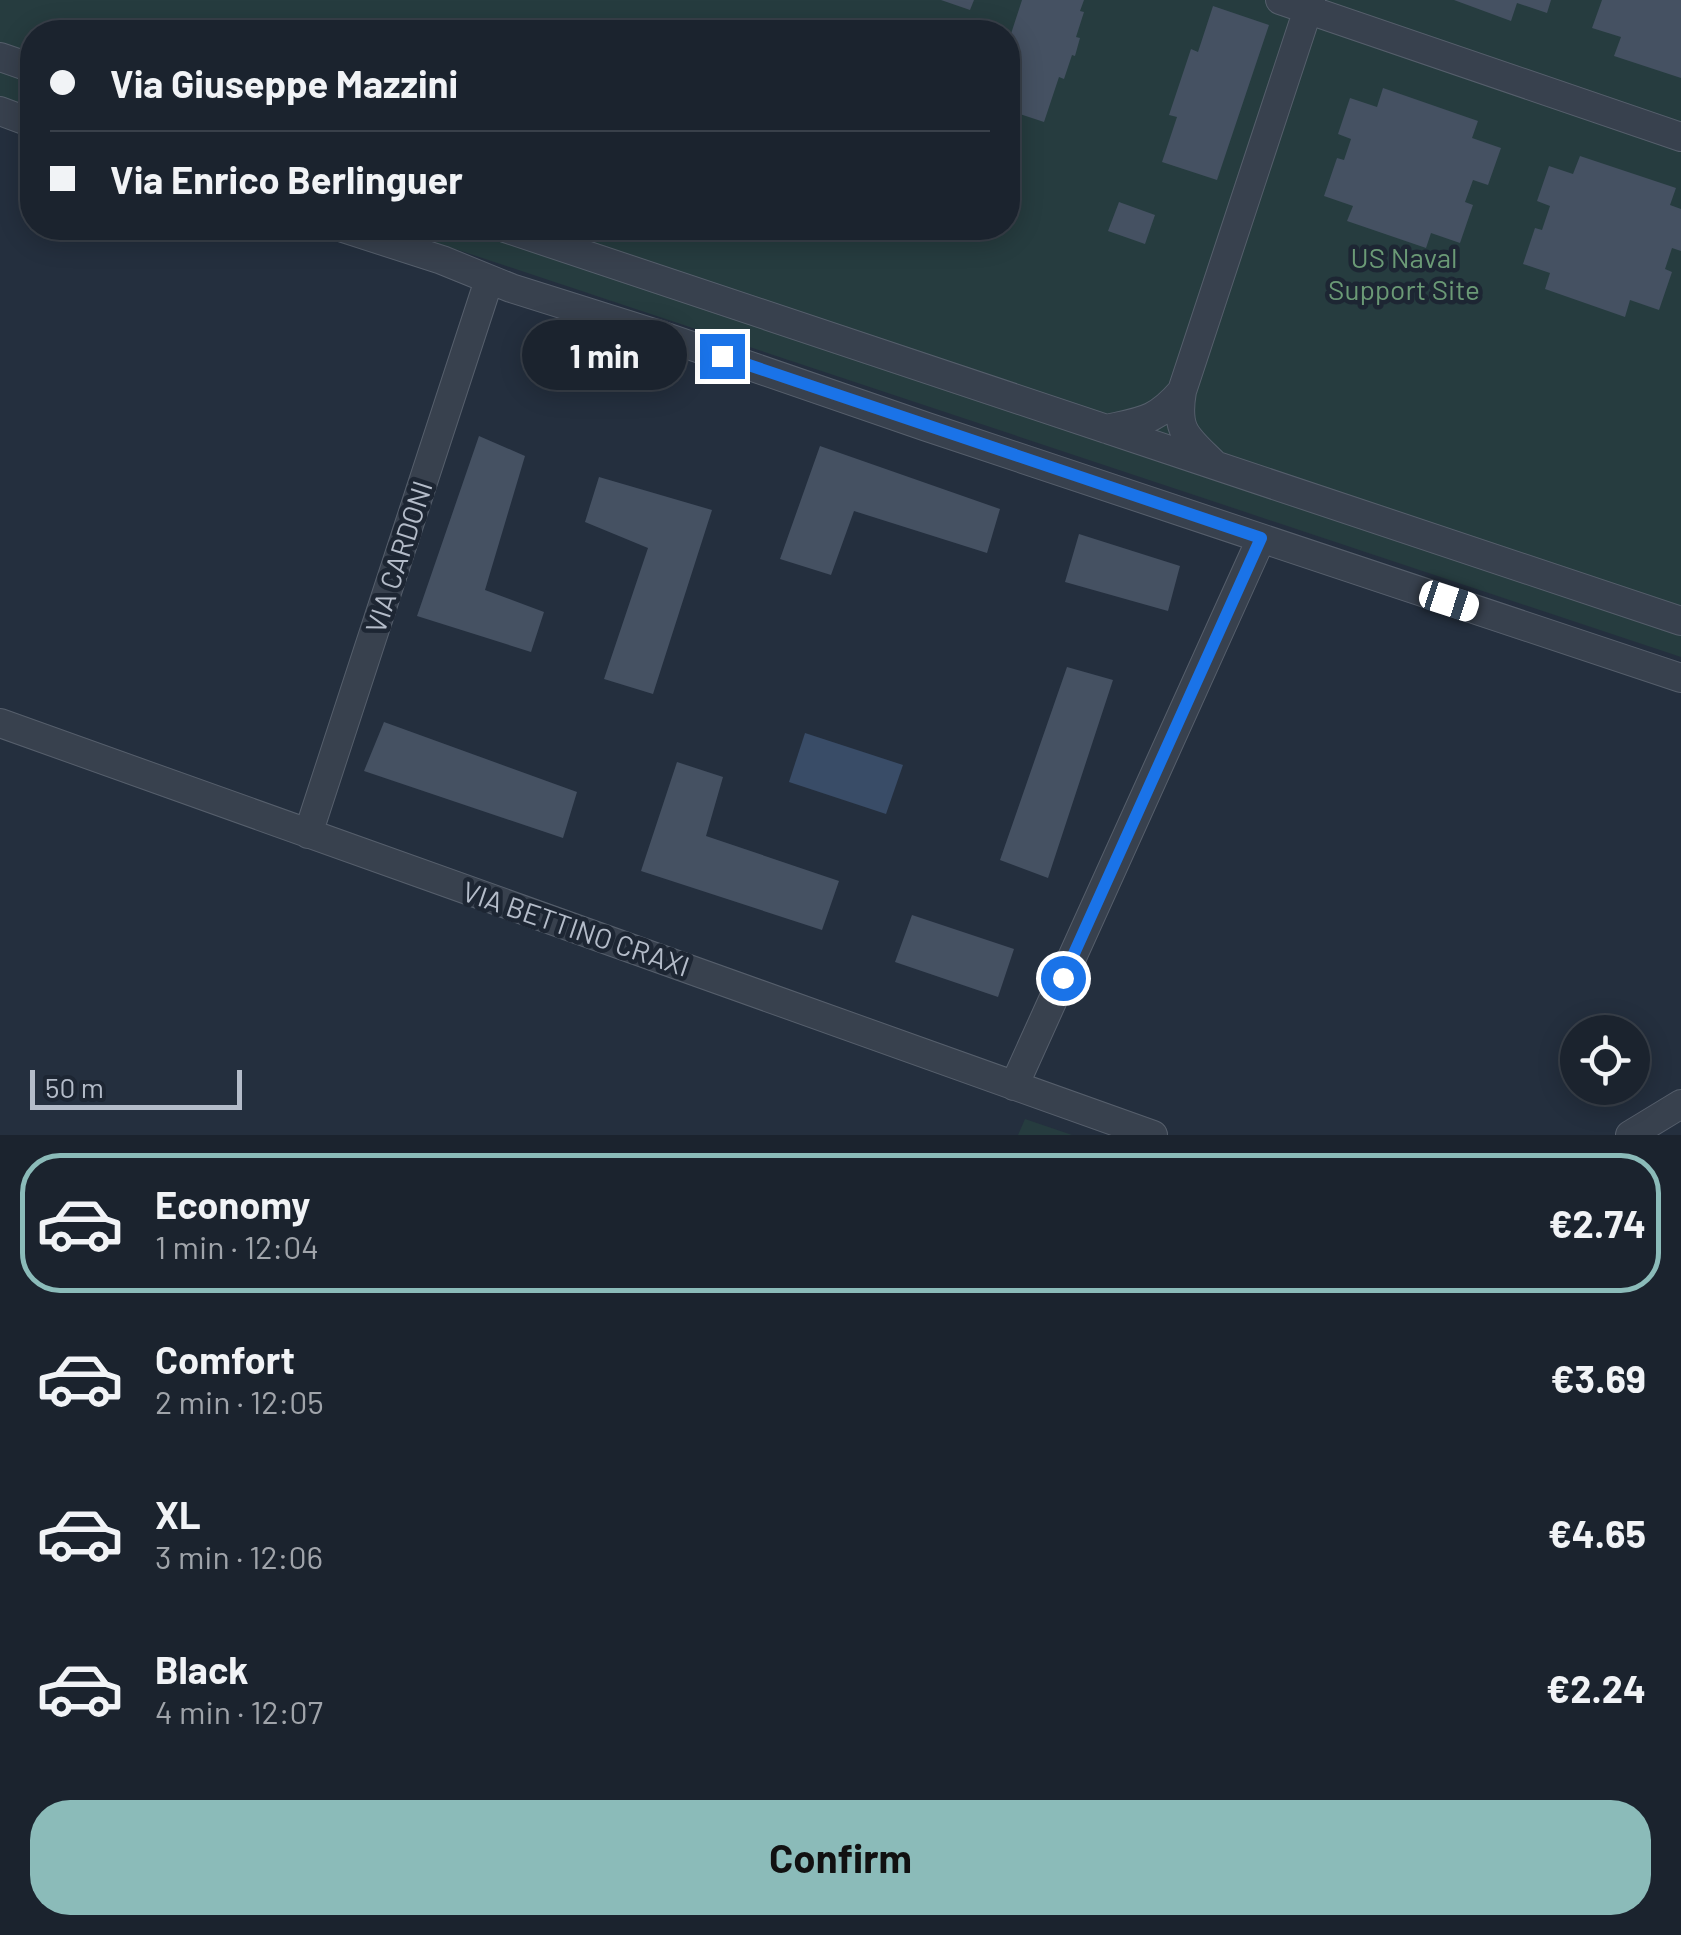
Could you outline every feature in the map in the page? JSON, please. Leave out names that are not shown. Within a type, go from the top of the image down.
[{"type":"street","points":[[1280,0],[1310,5],[1681,137]]},
{"type":"street","points":[[1218,468],[1183,432],[1178,412],[1182,391],[1310,5]]},
{"type":"street","points":[[380,240],[1681,678]]},
{"type":"street","points":[[541,240],[1681,622]]},
{"type":"street","name":"VIA CARDONI","points":[[308,834],[490,280]]},
{"type":"street","points":[[1103,430],[1143,421],[1166,410],[1182,391]]},
{"type":"street","points":[[1014,1086],[1261,538]]},
{"type":"street","name":"VIA BETTINO CRAXI","points":[[0,724],[1152,1135]]},
{"type":"street","points":[[1630,1135],[1681,1104]]},
{"type":"green space","name":"US Naval Support Site","points":[[0,0],[1681,0],[1681,657],[428,240],[1020,240],[1020,20],[20,20],[20,104],[0,97]]},
{"type":"green space","points":[[1025,1119],[1072,1135],[1018,1135]]},
{"type":"water","points":[[805,733],[903,765],[886,814],[789,782]]},
{"type":"building","points":[[941,0],[974,0],[970,10]]},
{"type":"building","points":[[1022,0],[1084,0],[1075,56],[1072,55],[1064,79],[1059,77],[1044,122],[1020,114],[1020,20],[1015,20]]},
{"type":"building","points":[[1454,0],[1551,0],[1547,13],[1517,3],[1511,21]]},
{"type":"building","points":[[1602,0],[1681,0],[1681,78],[1614,56],[1621,37],[1592,28]]},
{"type":"building","points":[[1213,6],[1269,25],[1217,180],[1162,162],[1177,117],[1169,115],[1191,49],[1198,52]]},
{"type":"building","points":[[1383,88],[1478,121],[1472,138],[1501,148],[1488,185],[1473,180],[1465,202],[1473,205],[1460,243],[1431,233],[1426,248],[1347,221],[1353,206],[1324,196],[1337,158],[1344,160],[1351,139],[1338,134],[1350,98],[1377,107]]},
{"type":"building","points":[[1580,156],[1676,188],[1670,205],[1681,209],[1681,251],[1672,248],[1665,269],[1672,272],[1659,310],[1630,300],[1625,317],[1545,289],[1550,273],[1523,264],[1535,228],[1542,230],[1550,206],[1537,201],[1549,166],[1573,174]]},
{"type":"building","points":[[1119,202],[1155,215],[1145,244],[1108,231]]},
{"type":"building","points":[[479,436],[525,456],[485,590],[544,612],[531,652],[417,616]]},
{"type":"building","points":[[820,446],[1000,509],[987,553],[854,511],[831,575],[780,559]]},
{"type":"building","points":[[599,477],[712,510],[653,694],[604,679],[648,548],[585,522]]},
{"type":"building","points":[[1079,534],[1180,566],[1168,611],[1065,582]]},
{"type":"building","points":[[1067,667],[1113,680],[1048,878],[1000,860]]},
{"type":"building","points":[[384,722],[577,792],[563,838],[364,771]]},
{"type":"building","points":[[677,762],[723,777],[706,836],[839,881],[822,930],[641,871]]},
{"type":"building","points":[[912,915],[1014,949],[998,997],[895,962]]},
{"type":"route","points":[[722,356],[1261,538],[1063,978]]}]
